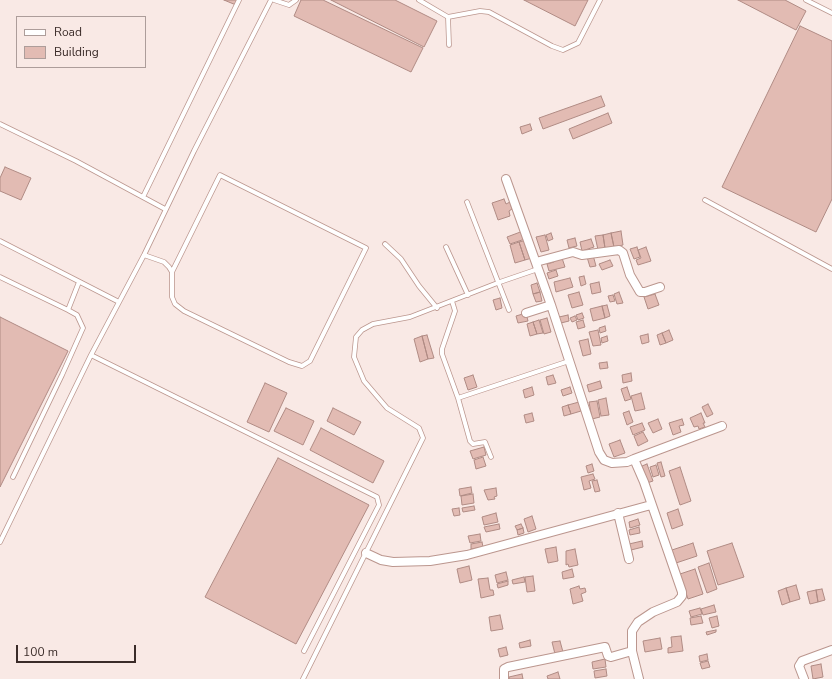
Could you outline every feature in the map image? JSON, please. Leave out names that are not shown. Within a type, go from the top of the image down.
[{"type":"street","points":[[506,179],[538,266],[600,452],[604,460],[612,463],[634,460],[722,426]]},
{"type":"street","points":[[538,266],[572,252],[582,255],[621,251],[630,275],[640,292],[645,292],[660,287]]},
{"type":"street","points":[[526,313],[551,305]]},
{"type":"street","points":[[634,460],[644,482],[682,592],[682,596],[677,602],[653,612],[638,622],[632,631],[632,651],[639,679]]},
{"type":"street","points":[[366,553],[381,560],[393,562],[430,561],[467,555],[651,505]]},
{"type":"street","points":[[618,513],[629,559]]},
{"type":"street","points":[[504,679],[504,669],[508,667],[605,646],[608,656],[611,657],[632,651]]},
{"type":"street","points":[[804,679],[799,666],[802,660],[832,650]]},
{"type":"lane","points":[[143,197],[239,0]]},
{"type":"lane","points":[[0,542],[91,355],[144,255],[165,209],[272,0],[289,5],[296,0]]},
{"type":"lane","points":[[419,0],[448,17],[480,11],[489,12],[552,46],[563,50],[578,43],[600,0]]},
{"type":"lane","points":[[806,0],[832,13]]},
{"type":"lane","points":[[448,17],[449,45]]},
{"type":"lane","points":[[0,124],[76,161],[165,209]]},
{"type":"lane","points":[[144,255],[164,262],[172,272],[172,297],[175,304],[184,311],[289,362],[302,366],[310,361],[366,248],[220,175],[172,272]]},
{"type":"lane","points":[[705,200],[832,269]]},
{"type":"lane","points":[[467,202],[510,310]]},
{"type":"lane","points":[[0,241],[119,302]]},
{"type":"lane","points":[[385,244],[401,259],[419,286],[437,308]]},
{"type":"lane","points":[[446,247],[468,295]]},
{"type":"lane","points":[[303,679],[423,438],[418,428],[387,408],[364,381],[354,357],[355,342],[362,330],[373,324],[410,318],[538,266]]},
{"type":"lane","points":[[0,277],[77,315],[83,328],[13,477]]},
{"type":"lane","points":[[68,310],[79,282]]},
{"type":"lane","points":[[452,301],[456,311],[441,352],[458,398],[470,442],[473,444],[486,442],[491,457]]},
{"type":"lane","points":[[91,355],[377,497],[379,505],[304,651]]},
{"type":"lane","points":[[458,398],[570,361]]},
{"type":"building","points":[[224,0],[238,0],[236,5]]},
{"type":"building","points":[[301,0],[323,0],[423,48],[411,72],[294,16]]},
{"type":"building","points":[[331,0],[395,0],[437,21],[424,47]]},
{"type":"building","points":[[524,0],[588,0],[575,26]]},
{"type":"building","points":[[738,0],[785,0],[806,11],[796,30]]},
{"type":"building","points":[[800,26],[832,41],[832,199],[816,232],[722,187]]},
{"type":"building","points":[[601,96],[605,106],[543,129],[539,118]]},
{"type":"building","points":[[608,113],[612,123],[573,139],[569,129]]},
{"type":"building","points":[[530,124],[532,130],[522,134],[520,127]]},
{"type":"building","points":[[5,167],[31,178],[21,200],[0,191],[0,178]]},
{"type":"building","points":[[504,199],[506,204],[510,202],[512,209],[509,211],[510,216],[498,220],[492,203]]},
{"type":"building","points":[[523,231],[525,239],[510,244],[507,237]]},
{"type":"building","points":[[621,231],[623,245],[614,247],[611,233]]},
{"type":"building","points":[[551,233],[553,239],[548,241],[546,235]]},
{"type":"building","points":[[611,233],[614,247],[605,248],[603,235]]},
{"type":"building","points":[[545,235],[549,250],[541,252],[536,237]]},
{"type":"building","points":[[603,235],[605,248],[598,250],[595,236]]},
{"type":"building","points":[[575,238],[577,246],[569,248],[567,240]]},
{"type":"building","points":[[591,239],[594,247],[582,251],[580,242]]},
{"type":"building","points":[[527,240],[532,258],[525,260],[519,242]]},
{"type":"building","points":[[519,242],[525,260],[515,263],[510,245]]},
{"type":"building","points":[[637,247],[640,257],[634,259],[630,249]]},
{"type":"building","points":[[646,247],[651,261],[638,265],[636,260],[641,258],[638,250]]},
{"type":"building","points":[[561,255],[565,267],[549,271],[547,264],[554,262],[553,258]]},
{"type":"building","points":[[593,255],[596,266],[590,267],[587,257]]},
{"type":"building","points":[[610,260],[613,266],[602,270],[599,264]]},
{"type":"building","points":[[556,270],[558,276],[549,279],[547,273]]},
{"type":"building","points":[[584,276],[586,284],[581,286],[579,277]]},
{"type":"building","points":[[570,278],[573,287],[556,292],[554,282]]},
{"type":"building","points":[[599,282],[601,292],[592,294],[590,284]]},
{"type":"building","points":[[537,283],[540,292],[533,294],[531,285]]},
{"type":"building","points":[[540,292],[542,301],[536,302],[533,294]]},
{"type":"building","points":[[579,292],[583,305],[572,308],[568,295]]},
{"type":"building","points":[[619,292],[623,303],[617,304],[614,294]]},
{"type":"building","points":[[655,294],[659,305],[648,309],[644,297]]},
{"type":"building","points":[[613,295],[615,301],[610,302],[608,296]]},
{"type":"building","points":[[500,298],[502,308],[496,310],[493,300]]},
{"type":"building","points":[[607,305],[610,316],[605,318],[602,306]]},
{"type":"building","points":[[602,306],[605,318],[593,321],[590,309]]},
{"type":"building","points":[[526,313],[528,321],[518,323],[516,316]]},
{"type":"building","points":[[582,313],[584,318],[578,320],[576,315]]},
{"type":"building","points":[[568,315],[569,321],[561,323],[559,317]]},
{"type":"building","points":[[575,316],[577,320],[572,322],[570,318]]},
{"type":"building","points":[[0,317],[68,351],[0,487]]},
{"type":"building","points":[[547,318],[551,332],[544,334],[540,320]]},
{"type":"building","points":[[539,320],[543,333],[537,334],[533,322]]},
{"type":"building","points":[[583,320],[585,327],[578,329],[576,322]]},
{"type":"building","points":[[533,322],[537,334],[530,336],[527,324]]},
{"type":"building","points":[[605,326],[606,331],[600,333],[599,328]]},
{"type":"building","points":[[598,330],[601,345],[593,346],[589,332]]},
{"type":"building","points":[[669,330],[673,340],[666,343],[662,333]]},
{"type":"building","points":[[662,333],[666,343],[660,345],[657,335]]},
{"type":"building","points":[[648,334],[649,342],[642,344],[640,336]]},
{"type":"building","points":[[427,335],[434,358],[428,359],[422,336]]},
{"type":"building","points":[[422,336],[428,359],[420,362],[414,339]]},
{"type":"building","points":[[607,336],[608,341],[602,343],[601,338]]},
{"type":"building","points":[[588,339],[591,354],[583,356],[579,341]]},
{"type":"building","points":[[607,362],[608,368],[600,369],[599,363]]},
{"type":"building","points":[[631,373],[632,381],[623,383],[622,375]]},
{"type":"building","points":[[473,375],[477,387],[468,390],[464,378]]},
{"type":"building","points":[[553,375],[556,383],[548,385],[546,377]]},
{"type":"building","points":[[600,381],[602,388],[589,392],[587,385]]},
{"type":"building","points":[[265,383],[287,393],[269,432],[247,422]]},
{"type":"building","points":[[532,387],[534,395],[525,398],[523,390]]},
{"type":"building","points":[[570,387],[572,393],[563,396],[561,390]]},
{"type":"building","points":[[627,387],[631,399],[625,401],[621,389]]},
{"type":"building","points":[[641,393],[645,409],[635,411],[631,396]]},
{"type":"building","points":[[606,398],[609,415],[601,416],[598,400]]},
{"type":"building","points":[[597,401],[600,417],[592,419],[589,402]]},
{"type":"building","points":[[579,402],[581,411],[571,414],[568,405]]},
{"type":"building","points":[[708,404],[713,414],[707,417],[702,407]]},
{"type":"building","points":[[568,405],[571,414],[564,416],[562,407]]},
{"type":"building","points":[[286,408],[314,421],[303,445],[274,431]]},
{"type":"building","points":[[333,408],[361,422],[354,435],[327,421]]},
{"type":"building","points":[[629,411],[633,422],[627,425],[623,413]]},
{"type":"building","points":[[532,413],[534,421],[526,423],[524,415]]},
{"type":"building","points":[[701,413],[705,427],[699,429],[698,426],[694,427],[690,418]]},
{"type":"building","points":[[658,419],[662,429],[653,433],[648,423]]},
{"type":"building","points":[[682,419],[684,425],[679,426],[681,432],[673,435],[669,423]]},
{"type":"building","points":[[642,423],[645,430],[633,435],[630,427]]},
{"type":"building","points":[[321,428],[384,461],[373,483],[310,450]]},
{"type":"building","points":[[643,432],[648,441],[638,446],[634,436]]},
{"type":"building","points":[[620,440],[625,453],[614,457],[609,444]]},
{"type":"building","points":[[484,447],[486,455],[473,459],[470,451]]},
{"type":"building","points":[[483,457],[486,466],[476,469],[474,460]]},
{"type":"building","points":[[278,458],[369,505],[296,644],[205,597]]},
{"type":"building","points":[[661,462],[665,476],[661,477],[657,463]]},
{"type":"building","points":[[592,464],[594,471],[588,473],[586,466]]},
{"type":"building","points":[[647,464],[653,481],[647,483],[642,466]]},
{"type":"building","points":[[656,465],[659,475],[653,477],[650,467]]},
{"type":"building","points":[[680,467],[691,501],[680,505],[669,471]]},
{"type":"building","points":[[593,474],[595,479],[589,481],[591,488],[584,490],[581,477]]},
{"type":"building","points":[[597,480],[600,491],[595,492],[592,481]]},
{"type":"building","points":[[471,487],[472,493],[460,496],[459,489]]},
{"type":"building","points":[[496,488],[497,496],[494,497],[495,499],[488,500],[484,490]]},
{"type":"building","points":[[473,494],[474,503],[462,505],[461,496]]},
{"type":"building","points":[[474,506],[475,510],[463,512],[462,508]]},
{"type":"building","points":[[459,508],[460,515],[454,516],[452,509]]},
{"type":"building","points":[[678,509],[683,525],[672,529],[667,513]]},
{"type":"building","points":[[496,513],[498,522],[484,525],[482,517]]},
{"type":"building","points":[[532,516],[536,529],[528,532],[524,519]]},
{"type":"building","points":[[638,519],[640,525],[630,528],[629,522]]},
{"type":"building","points":[[499,524],[500,529],[486,532],[484,527]]},
{"type":"building","points":[[521,524],[523,528],[517,530],[515,526]]},
{"type":"building","points":[[639,527],[640,533],[630,535],[629,530]]},
{"type":"building","points":[[523,528],[524,533],[518,535],[517,530]]},
{"type":"building","points":[[480,534],[481,541],[470,543],[468,536]]},
{"type":"building","points":[[642,541],[643,547],[631,550],[629,544]]},
{"type":"building","points":[[482,542],[483,547],[471,549],[471,544]]},
{"type":"building","points":[[693,543],[697,556],[676,563],[672,550]]},
{"type":"building","points":[[732,543],[744,577],[718,585],[707,551]]},
{"type":"building","points":[[556,547],[558,561],[548,563],[545,549]]},
{"type":"building","points":[[575,549],[578,565],[569,567],[568,564],[566,565],[566,551]]},
{"type":"building","points":[[709,563],[717,589],[707,593],[698,567]]},
{"type":"building","points":[[469,566],[472,580],[460,583],[457,569]]},
{"type":"building","points":[[572,569],[574,577],[563,579],[562,572]]},
{"type":"building","points":[[695,569],[703,594],[688,599],[680,574]]},
{"type":"building","points":[[506,572],[508,580],[497,583],[495,575]]},
{"type":"building","points":[[533,576],[535,591],[527,592],[525,577]]},
{"type":"building","points":[[524,577],[525,582],[513,584],[512,580]]},
{"type":"building","points":[[488,578],[490,590],[493,590],[494,595],[481,598],[478,579]]},
{"type":"building","points":[[508,581],[508,585],[498,588],[497,584]]},
{"type":"building","points":[[796,585],[800,599],[790,602],[786,588]]},
{"type":"building","points":[[579,586],[580,589],[585,588],[586,592],[581,594],[583,601],[573,604],[570,589]]},
{"type":"building","points":[[786,588],[790,602],[782,605],[778,591]]},
{"type":"building","points":[[822,589],[825,600],[818,602],[816,590]]},
{"type":"building","points":[[816,590],[818,602],[810,604],[807,592]]},
{"type":"building","points":[[714,605],[716,612],[703,615],[701,609]]},
{"type":"building","points":[[700,608],[702,614],[691,617],[689,611]]},
{"type":"building","points":[[500,615],[503,629],[491,631],[489,617]]},
{"type":"building","points":[[701,616],[703,623],[691,625],[690,618]]},
{"type":"building","points":[[717,616],[719,626],[712,628],[709,618]]},
{"type":"building","points":[[716,630],[716,632],[707,635],[706,632]]},
{"type":"building","points":[[681,636],[683,651],[668,653],[668,648],[672,647],[671,637]]},
{"type":"building","points":[[660,638],[662,649],[645,652],[643,641]]},
{"type":"building","points":[[530,640],[531,646],[520,648],[519,643]]},
{"type":"building","points":[[560,641],[563,652],[555,654],[552,642]]},
{"type":"building","points":[[506,647],[508,655],[500,657],[498,649]]},
{"type":"building","points":[[707,654],[708,660],[700,662],[699,656]]},
{"type":"building","points":[[605,659],[606,667],[593,669],[592,662]]},
{"type":"building","points":[[708,661],[710,667],[702,669],[700,663]]},
{"type":"building","points":[[821,664],[823,677],[813,679],[811,666]]},
{"type":"building","points":[[606,669],[607,676],[595,678],[594,671]]},
{"type":"building","points":[[558,672],[560,679],[548,679],[547,676]]},
{"type":"building","points":[[522,674],[523,679],[509,679],[509,677]]}]
